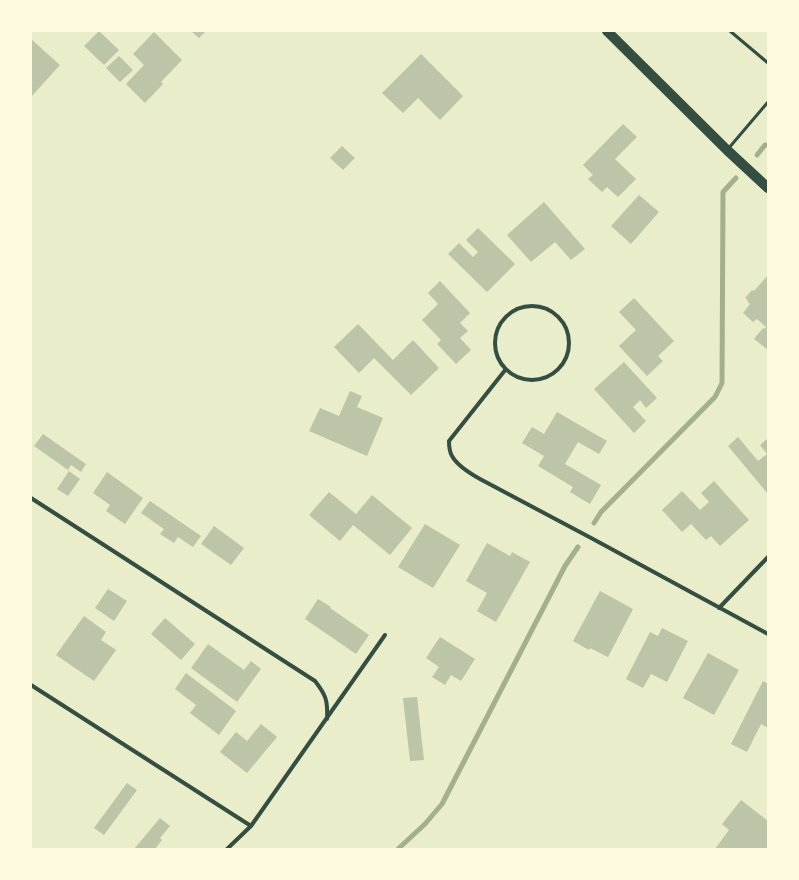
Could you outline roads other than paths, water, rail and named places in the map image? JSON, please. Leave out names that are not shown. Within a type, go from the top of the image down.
[{"type":"main road","points":[[607,31],[727,150],[768,188]]},
{"type":"street","points":[[530,306],[541,307],[551,311],[559,318],[568,332],[569,350],[566,358],[555,372],[540,379],[531,380],[522,379],[506,369],[500,361],[496,351],[495,340],[503,320],[520,308],[530,306]]},
{"type":"street","points":[[506,369],[449,441],[449,449],[452,457],[467,471],[480,479],[768,634]]},
{"type":"street","points":[[31,498],[315,681],[322,690],[328,705],[327,719]]},
{"type":"street","points":[[719,608],[768,557]]},
{"type":"street","points":[[228,849],[251,826],[385,635]]},
{"type":"street","points":[[31,685],[251,826]]},
{"type":"lane","points":[[730,31],[768,63]]},
{"type":"lane","points":[[727,150],[768,102]]},
{"type":"waterway","points":[[757,155],[765,145],[768,145]]},
{"type":"waterway","points":[[594,523],[601,512],[715,397],[722,383],[723,192],[736,178]]},
{"type":"waterway","points":[[398,849],[425,824],[442,804],[565,566],[578,547]]}]
